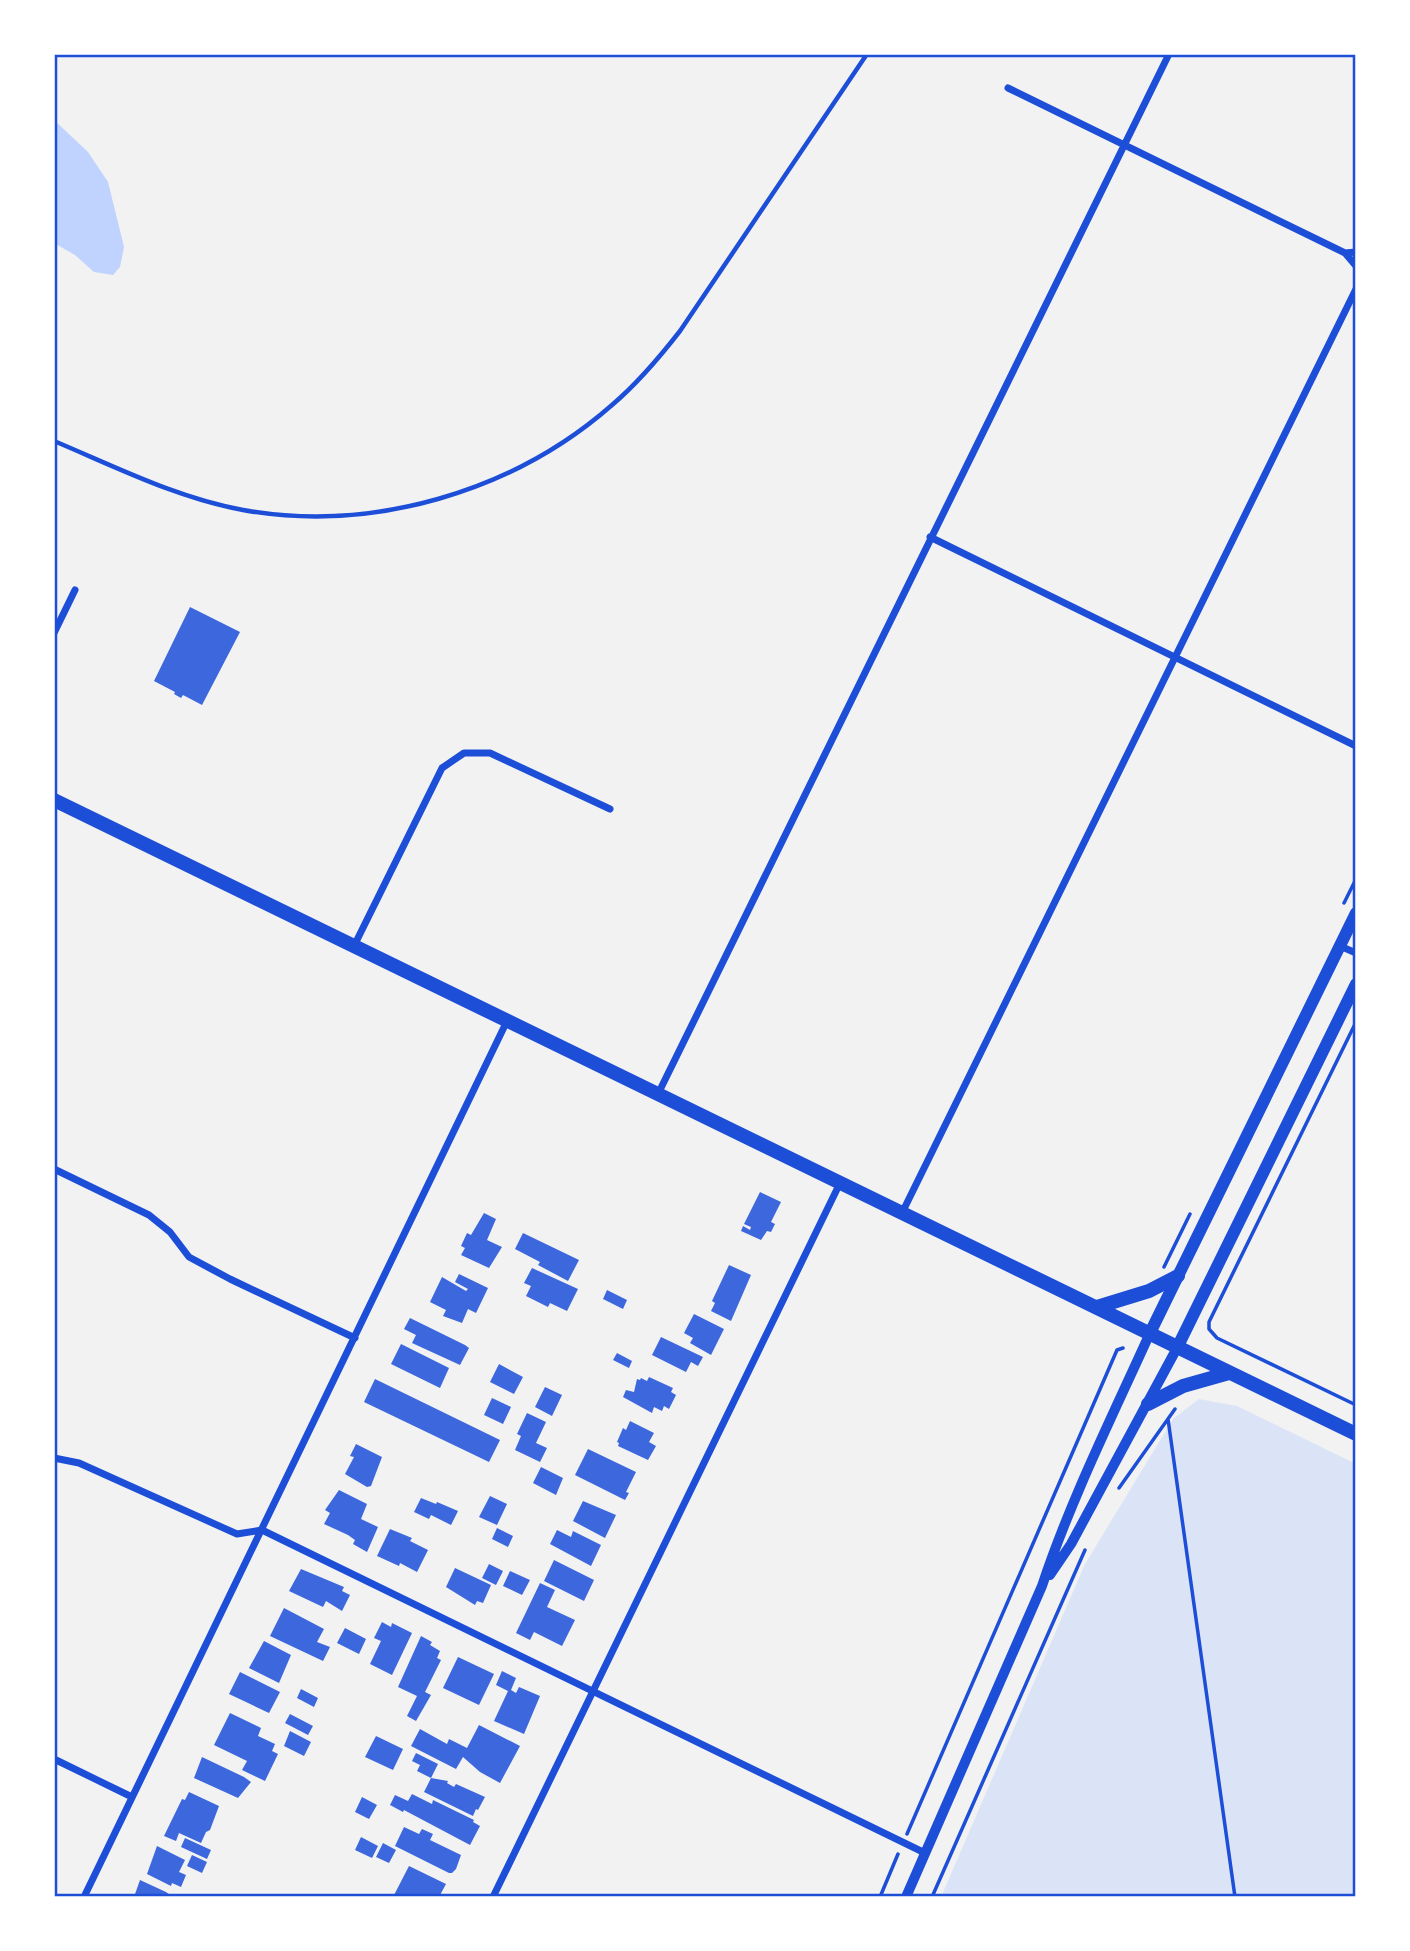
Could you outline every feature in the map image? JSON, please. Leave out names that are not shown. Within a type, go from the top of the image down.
[{"type":"highway","points":[[54,800],[1356,1434]]},
{"type":"highway","points":[[1097,1307],[1149,1291],[1178,1276]]},
{"type":"highway","points":[[1148,1404],[1183,1386],[1229,1373]]},
{"type":"main road","points":[[1150,1334],[1356,913]]},
{"type":"main road","points":[[1177,1348],[1356,984]]},
{"type":"street","points":[[658,1094],[1169,54]]},
{"type":"street","points":[[1008,88],[1345,253],[1356,266]]},
{"type":"street","points":[[1345,253],[1356,252]]},
{"type":"street","points":[[902,1213],[1356,289]]},
{"type":"street","points":[[930,537],[1356,746]]},
{"type":"street","points":[[54,633],[75,590]]},
{"type":"street","points":[[354,946],[442,768],[464,753],[490,753],[610,809]]},
{"type":"street","points":[[1340,946],[1356,953]]},
{"type":"street","points":[[84,1897],[508,1021]]},
{"type":"street","points":[[54,1169],[149,1215],[170,1232],[189,1256],[230,1279],[355,1338]]},
{"type":"street","points":[[493,1897],[840,1182]]},
{"type":"street","points":[[906,1897],[1042,1586],[1058,1538],[1150,1334]]},
{"type":"street","points":[[1042,1586],[1070,1544],[1177,1348]]},
{"type":"street","points":[[54,1458],[79,1463],[237,1534],[262,1530],[925,1853]]},
{"type":"street","points":[[54,1759],[132,1797]]},
{"type":"lane","points":[[54,441],[205,502],[252,512],[305,517],[379,512],[415,505],[450,496],[513,470],[562,443],[595,419],[660,358],[867,54]]},
{"type":"path","points":[[1356,1022],[1209,1322],[1209,1329],[1217,1338],[1356,1405]]},
{"type":"path","points":[[880,1897],[1117,1350],[1123,1348]]},
{"type":"path","points":[[1116,1492],[1168,1416],[1181,1402]]},
{"type":"path","points":[[1168,1416],[1235,1897]]},
{"type":"path","points":[[932,1897],[1087,1545]]},
{"type":"shaded area","points":[[1199,1399],[1237,1406],[1356,1464],[1356,1897],[941,1897],[1085,1564],[1173,1419]]},
{"type":"water","points":[[54,120],[88,152],[108,182],[124,247],[120,267],[113,275],[94,272],[75,255],[54,243]]},
{"type":"building","points":[[190,607],[240,632],[202,705],[183,695],[181,698],[154,681]]},
{"type":"building","points":[[760,1192],[781,1202],[771,1222],[775,1224],[771,1232],[767,1231],[761,1240],[741,1231],[743,1226],[750,1230],[751,1227],[744,1224]]},
{"type":"building","points":[[484,1213],[496,1219],[487,1240],[502,1247],[489,1268],[461,1255],[465,1248],[461,1246],[467,1233],[471,1235]]},
{"type":"building","points":[[523,1233],[579,1260],[568,1281],[515,1249]]},
{"type":"building","points":[[729,1265],[751,1275],[731,1321],[711,1311],[715,1303],[712,1301]]},
{"type":"building","points":[[532,1268],[578,1289],[567,1311],[550,1303],[548,1307],[526,1296],[531,1286],[524,1283]]},
{"type":"building","points":[[459,1274],[488,1288],[476,1313],[468,1309],[462,1323],[443,1316],[446,1310],[430,1302],[442,1277],[466,1291],[468,1289],[455,1282]]},
{"type":"building","points":[[607,1290],[627,1300],[623,1309],[603,1299]]},
{"type":"building","points":[[694,1314],[724,1329],[711,1355],[690,1343],[693,1338],[684,1333]]},
{"type":"building","points":[[410,1318],[469,1348],[460,1365],[412,1343],[416,1335],[404,1329]]},
{"type":"building","points":[[661,1337],[703,1357],[698,1366],[691,1362],[686,1372],[652,1355]]},
{"type":"building","points":[[401,1344],[449,1368],[440,1388],[391,1364]]},
{"type":"building","points":[[617,1353],[632,1361],[629,1368],[613,1360]]},
{"type":"building","points":[[499,1364],[523,1377],[514,1394],[490,1382]]},
{"type":"building","points":[[649,1377],[673,1388],[671,1392],[676,1395],[669,1409],[664,1406],[662,1411],[654,1407],[652,1413],[623,1397],[626,1390],[634,1392],[637,1379],[647,1381]]},
{"type":"building","points":[[375,1379],[500,1440],[489,1462],[364,1402]]},
{"type":"building","points":[[545,1387],[562,1395],[552,1416],[535,1407]]},
{"type":"building","points":[[492,1398],[511,1407],[503,1424],[484,1415]]},
{"type":"building","points":[[527,1413],[546,1422],[536,1443],[547,1448],[540,1462],[515,1450],[521,1436],[517,1434]]},
{"type":"building","points":[[630,1421],[654,1433],[649,1442],[656,1446],[648,1460],[618,1446],[623,1428],[626,1430]]},
{"type":"building","points":[[356,1444],[382,1457],[371,1486],[367,1487],[345,1474],[354,1457],[350,1456]]},
{"type":"building","points":[[588,1449],[636,1472],[625,1500],[575,1475]]},
{"type":"building","points":[[541,1467],[563,1478],[556,1495],[533,1483]]},
{"type":"building","points":[[339,1490],[367,1504],[361,1519],[378,1527],[367,1552],[353,1544],[355,1540],[348,1535],[324,1524],[330,1513],[325,1510]]},
{"type":"building","points":[[490,1496],[507,1504],[497,1525],[479,1517]]},
{"type":"building","points":[[421,1498],[458,1511],[451,1525],[431,1515],[429,1519],[414,1512]]},
{"type":"building","points":[[583,1501],[616,1515],[605,1538],[573,1521]]},
{"type":"building","points":[[497,1528],[513,1536],[508,1547],[492,1539]]},
{"type":"building","points":[[390,1529],[412,1538],[410,1541],[428,1550],[417,1572],[377,1556]]},
{"type":"building","points":[[557,1530],[571,1537],[573,1531],[601,1545],[591,1566],[550,1544]]},
{"type":"building","points":[[554,1560],[594,1580],[584,1601],[544,1581]]},
{"type":"building","points":[[489,1564],[503,1571],[496,1585],[482,1578]]},
{"type":"building","points":[[455,1568],[491,1585],[483,1603],[477,1601],[475,1605],[446,1587]]},
{"type":"building","points":[[301,1569],[344,1587],[342,1591],[350,1595],[342,1611],[326,1601],[323,1607],[289,1591]]},
{"type":"building","points":[[510,1571],[530,1580],[522,1595],[503,1586]]},
{"type":"building","points":[[540,1583],[555,1590],[547,1607],[575,1620],[562,1646],[534,1632],[530,1640],[516,1633]]},
{"type":"building","points":[[284,1608],[324,1629],[317,1642],[330,1647],[323,1661],[270,1636]]},
{"type":"building","points":[[382,1622],[391,1627],[392,1623],[412,1633],[392,1675],[370,1664],[381,1641],[374,1638]]},
{"type":"building","points":[[345,1628],[366,1639],[359,1654],[337,1643]]},
{"type":"building","points":[[421,1636],[432,1642],[430,1645],[440,1651],[437,1658],[441,1660],[425,1692],[431,1695],[416,1721],[407,1716],[417,1696],[398,1687]]},
{"type":"building","points":[[264,1641],[291,1655],[279,1683],[249,1668]]},
{"type":"building","points":[[458,1657],[494,1674],[479,1705],[443,1688]]},
{"type":"building","points":[[502,1671],[516,1678],[511,1690],[516,1693],[519,1687],[540,1696],[524,1734],[494,1721],[508,1691],[496,1685]]},
{"type":"building","points":[[240,1672],[280,1692],[269,1713],[229,1694]]},
{"type":"building","points":[[301,1689],[318,1698],[314,1707],[297,1698]]},
{"type":"building","points":[[230,1713],[261,1728],[258,1736],[275,1744],[272,1751],[278,1754],[265,1781],[242,1770],[247,1761],[214,1745]]},
{"type":"building","points":[[290,1714],[313,1726],[308,1735],[285,1723]]},
{"type":"building","points":[[479,1725],[520,1746],[500,1783],[480,1772],[463,1757],[456,1769],[411,1746],[420,1729],[447,1744],[449,1739],[467,1748]]},
{"type":"building","points":[[290,1731],[311,1742],[304,1756],[284,1746]]},
{"type":"building","points":[[376,1736],[403,1749],[393,1770],[365,1757]]},
{"type":"building","points":[[416,1753],[438,1764],[431,1778],[417,1771],[420,1765],[412,1761]]},
{"type":"building","points":[[202,1757],[251,1782],[238,1798],[194,1778]]},
{"type":"building","points":[[431,1778],[448,1781],[447,1783],[454,1787],[456,1784],[485,1797],[473,1816],[424,1792]]},
{"type":"building","points":[[189,1792],[219,1806],[210,1830],[206,1832],[201,1843],[179,1833],[176,1841],[164,1836],[182,1799],[185,1800]]},
{"type":"building","points":[[412,1794],[432,1804],[433,1800],[474,1820],[473,1822],[480,1826],[470,1845],[390,1805],[395,1795],[408,1801]]},
{"type":"building","points":[[362,1797],[377,1805],[369,1819],[355,1812]]},
{"type":"building","points":[[404,1827],[419,1834],[422,1829],[433,1834],[430,1840],[461,1855],[456,1869],[449,1873],[395,1846]]},
{"type":"building","points":[[361,1837],[378,1846],[372,1858],[355,1850]]},
{"type":"building","points":[[185,1838],[211,1850],[207,1859],[181,1847]]},
{"type":"building","points":[[383,1843],[396,1850],[389,1863],[376,1857]]},
{"type":"building","points":[[157,1846],[185,1860],[179,1872],[186,1875],[181,1887],[172,1883],[171,1886],[147,1874]]},
{"type":"building","points":[[192,1855],[207,1862],[202,1873],[187,1866]]},
{"type":"building","points":[[409,1866],[446,1884],[439,1897],[393,1897]]},
{"type":"building","points":[[140,1880],[166,1892],[173,1897],[134,1897]]}]
